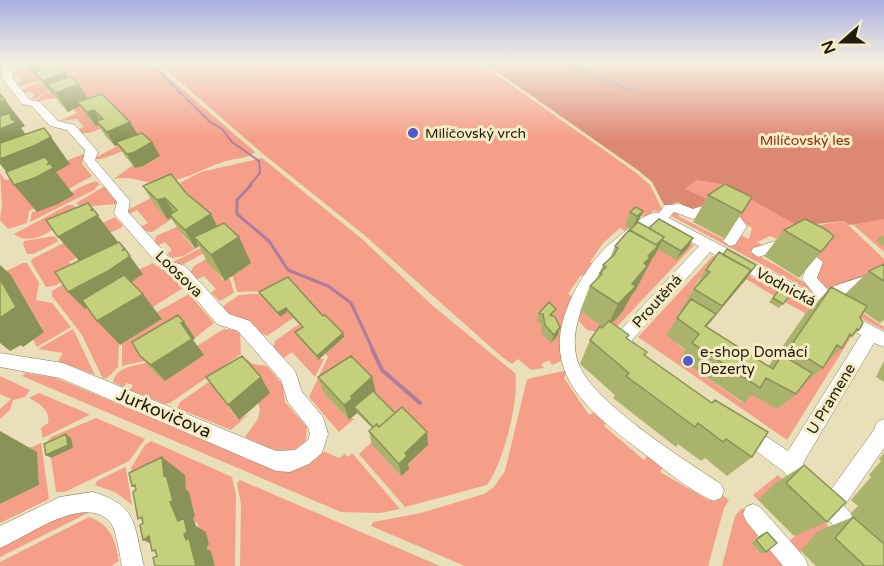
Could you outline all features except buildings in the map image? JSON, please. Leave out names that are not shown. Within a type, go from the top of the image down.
[{"type":"street","name":"Loosova","points":[[15,87],[26,102],[36,104],[54,124],[70,127],[91,149],[93,152],[89,160],[124,201],[121,213],[166,264],[180,270],[223,319],[244,326],[289,376],[294,396],[316,423],[318,439]]},
{"type":"street","points":[[714,490],[683,471],[593,399],[570,366],[567,347],[573,310],[609,252],[670,208],[680,208],[693,214],[711,207],[735,220],[740,226],[730,241]]},
{"type":"street","name":"Vodnická","points":[[658,218],[877,336]]},
{"type":"street","points":[[758,252],[780,244],[790,245],[816,262],[809,279],[822,293],[825,300],[823,306]]},
{"type":"street","name":"Proutěná","points":[[640,355],[621,341],[708,245]]},
{"type":"street","points":[[839,290],[865,282],[884,294]]},
{"type":"street","name":"U Pramene","points":[[791,465],[877,336]]},
{"type":"street","name":"Jurkovičova","points":[[0,360],[17,366],[50,367],[63,371],[276,461],[295,461],[310,452],[318,439]]},
{"type":"street","points":[[727,418],[791,465],[884,564]]},
{"type":"street","points":[[830,508],[882,435],[884,428]]},
{"type":"street","points":[[0,537],[58,508],[79,503],[100,504],[121,517],[133,566]]},
{"type":"street","points":[[753,514],[797,566]]},
{"type":"shaded area","points":[[46,87],[48,91],[35,99],[31,98],[35,96],[31,91],[24,93],[22,91]]},
{"type":"shaded area","points":[[67,87],[180,87],[255,152],[247,157],[230,160],[168,182],[153,183],[128,178],[114,179],[133,165],[137,168],[159,156],[150,147],[140,151],[132,148],[101,159],[93,159],[138,135],[109,108],[93,115],[88,109],[79,112],[86,110],[90,114],[86,116],[95,125],[101,123],[105,127],[89,133],[81,133],[77,130],[84,127],[77,119],[59,121],[77,113],[73,108],[89,102],[82,95],[35,101],[47,92],[52,94]]},
{"type":"shaded area","points":[[186,87],[515,87],[635,172],[650,185],[662,209],[658,212],[654,210],[646,218],[638,214],[629,233],[620,228],[603,243],[590,262],[595,266],[587,277],[581,275],[568,294],[573,297],[567,309],[561,361],[552,365],[549,360],[541,364],[544,368],[531,370],[518,359],[512,364],[502,357],[363,234],[262,153]]},
{"type":"shaded area","points":[[84,154],[82,164],[92,176],[29,211],[27,223],[8,229],[0,220],[2,205],[0,173],[5,180],[55,170],[68,165],[68,160]]},
{"type":"shaded area","points":[[262,158],[362,239],[433,306],[515,373],[515,398],[509,430],[499,462],[487,485],[405,507],[359,454],[374,440],[375,448],[401,476],[407,466],[425,448],[404,422],[374,395],[375,392],[324,393],[346,417],[354,419],[339,432],[309,397],[328,357],[324,352],[344,338],[267,291],[237,292],[233,277],[204,253],[182,265],[173,262],[203,247],[217,234],[154,204],[167,218],[176,216],[152,232],[144,231],[140,227],[148,223],[137,210],[129,214],[124,212],[201,172]]},
{"type":"shaded area","points":[[696,180],[725,185],[775,213],[813,226],[844,221],[884,259],[884,285],[863,280],[832,288],[836,295],[884,327],[884,330],[830,302],[781,241],[770,236],[757,242],[764,246],[751,252],[797,278],[818,295],[668,214],[669,211],[682,211],[678,216],[735,245],[740,235],[749,239],[752,228],[684,189]]},
{"type":"shaded area","points":[[97,181],[100,185],[95,187],[96,189],[30,222],[32,212],[42,210],[79,188]]},
{"type":"shaded area","points":[[105,186],[119,201],[117,204],[81,207],[76,203]]},
{"type":"shaded area","points":[[68,205],[73,205],[78,209],[65,221],[39,237],[30,239],[14,234]]},
{"type":"shaded area","points":[[115,217],[123,226],[119,229],[69,248],[76,258],[69,262],[76,275],[54,286],[46,287],[31,262],[32,259]]},
{"type":"shaded area","points":[[884,218],[884,252],[849,221]]},
{"type":"shaded area","points":[[183,224],[181,234],[193,247],[199,247],[183,256],[172,258],[167,254],[172,250],[165,242],[157,246],[154,243],[156,236]]},
{"type":"shaded area","points":[[655,225],[694,245],[610,334],[587,330],[579,321],[580,311],[606,329]]},
{"type":"shaded area","points":[[54,236],[57,242],[33,254],[27,254],[24,241]]},
{"type":"shaded area","points":[[713,256],[778,291],[774,296],[746,279],[700,277],[690,295],[693,297],[678,314],[677,344],[687,351],[680,359],[743,403],[750,393],[763,401],[805,313],[785,302],[789,295],[845,326],[851,337],[787,440],[638,337]]},
{"type":"shaded area","points":[[208,258],[209,263],[223,280],[230,279],[234,293],[220,301],[211,293],[216,289],[204,276],[196,280],[190,273],[194,266]]},
{"type":"shaded area","points":[[27,263],[39,283],[36,300],[52,303],[71,327],[37,347],[33,339],[44,331],[11,275],[0,274]]},
{"type":"shaded area","points":[[153,263],[173,277],[183,288],[110,334],[119,343],[118,367],[103,379],[82,335],[52,296],[52,291],[67,282],[85,309],[141,276],[140,269]]},
{"type":"shaded area","points":[[266,293],[263,298],[280,317],[286,310],[293,318],[267,336],[233,318],[222,307],[239,295]]},
{"type":"shaded area","points":[[189,294],[214,323],[195,338],[191,332],[148,360],[122,366],[122,344],[162,319],[157,312]]},
{"type":"shaded area","points":[[299,324],[307,333],[298,336],[299,338],[316,358],[324,359],[315,377],[292,352],[282,359],[273,348],[275,341]]},
{"type":"shaded area","points":[[73,329],[95,375],[58,361],[63,353],[38,349]]},
{"type":"shaded area","points":[[224,329],[235,330],[240,334],[241,354],[170,403],[165,404],[130,390],[133,385],[127,383],[123,387],[113,382],[122,370],[149,362],[165,381],[204,355],[197,346]]},
{"type":"shaded area","points":[[242,356],[253,364],[267,366],[283,385],[285,402],[307,427],[306,440],[300,447],[293,450],[277,450],[245,437],[258,419],[260,409]]},
{"type":"shaded area","points":[[568,370],[564,378],[589,415],[597,411],[608,420],[604,426],[644,460],[651,452],[665,463],[660,472],[710,501],[717,491],[729,500],[724,508],[708,566],[465,566],[371,526],[373,522],[421,513],[484,494],[494,487],[505,471],[527,379]]},
{"type":"shaded area","points":[[25,373],[56,378],[271,468],[325,452],[339,458],[345,454],[348,457],[352,453],[400,509],[380,513],[341,512],[22,376]]},
{"type":"shaded area","points":[[0,376],[30,390],[25,397],[13,400],[10,410],[0,419],[0,409],[11,399],[0,394]]},
{"type":"shaded area","points":[[213,379],[220,395],[239,420],[249,414],[231,430],[177,408],[180,402]]},
{"type":"shaded area","points":[[39,393],[89,415],[43,438],[41,428],[48,423],[48,415],[40,405],[29,398]]},
{"type":"shaded area","points":[[96,418],[145,439],[129,461],[65,492],[56,492],[51,458],[73,448],[47,447],[47,442],[51,437]]},
{"type":"shaded area","points":[[151,441],[232,477],[236,495],[235,566],[215,566],[211,552],[208,553],[209,545],[200,535],[197,522],[194,523],[195,516],[189,493],[186,493],[184,475],[161,536],[145,538],[131,468],[145,445]]},
{"type":"shaded area","points":[[41,443],[49,499],[0,523],[0,504],[39,485],[37,452],[0,460]]},
{"type":"shaded area","points":[[125,467],[132,505],[115,492],[95,485],[97,481]]},
{"type":"shaded area","points":[[778,475],[804,499],[855,556],[801,551],[796,556],[786,545],[812,518],[758,500],[753,495]]},
{"type":"shaded area","points":[[240,480],[440,566],[240,566],[241,504],[237,483]]},
{"type":"shaded area","points":[[742,508],[748,511],[759,535],[751,543],[761,554],[769,547],[784,566],[722,566],[735,516]]},
{"type":"shaded area","points":[[73,512],[90,512],[0,557],[0,543]]},
{"type":"shaded area","points":[[89,517],[102,524],[114,540],[119,561],[111,566],[0,566],[0,562]]},
{"type":"green space","name":"Milíčovský les","points":[[520,87],[884,87],[884,219],[849,225],[844,221],[798,226],[725,185],[696,180],[685,189],[705,198],[708,205],[693,211],[678,202],[665,207],[652,182]]},
{"type":"waterway","points":[[175,87],[210,122],[222,129],[232,142],[259,161],[260,173],[249,186]]},
{"type":"waterway","points":[[623,87],[635,92]]},
{"type":"waterway","points":[[251,185],[237,200],[237,214],[269,241],[288,270],[328,286],[351,303],[373,350]]},
{"type":"waterway","points":[[372,349],[382,370],[420,403]]},
{"type":"place","name":"Milíčovský vrch","points":[[413,133]]},
{"type":"place","name":"e-shop Domácí Dezerty","points":[[688,361]]}]
